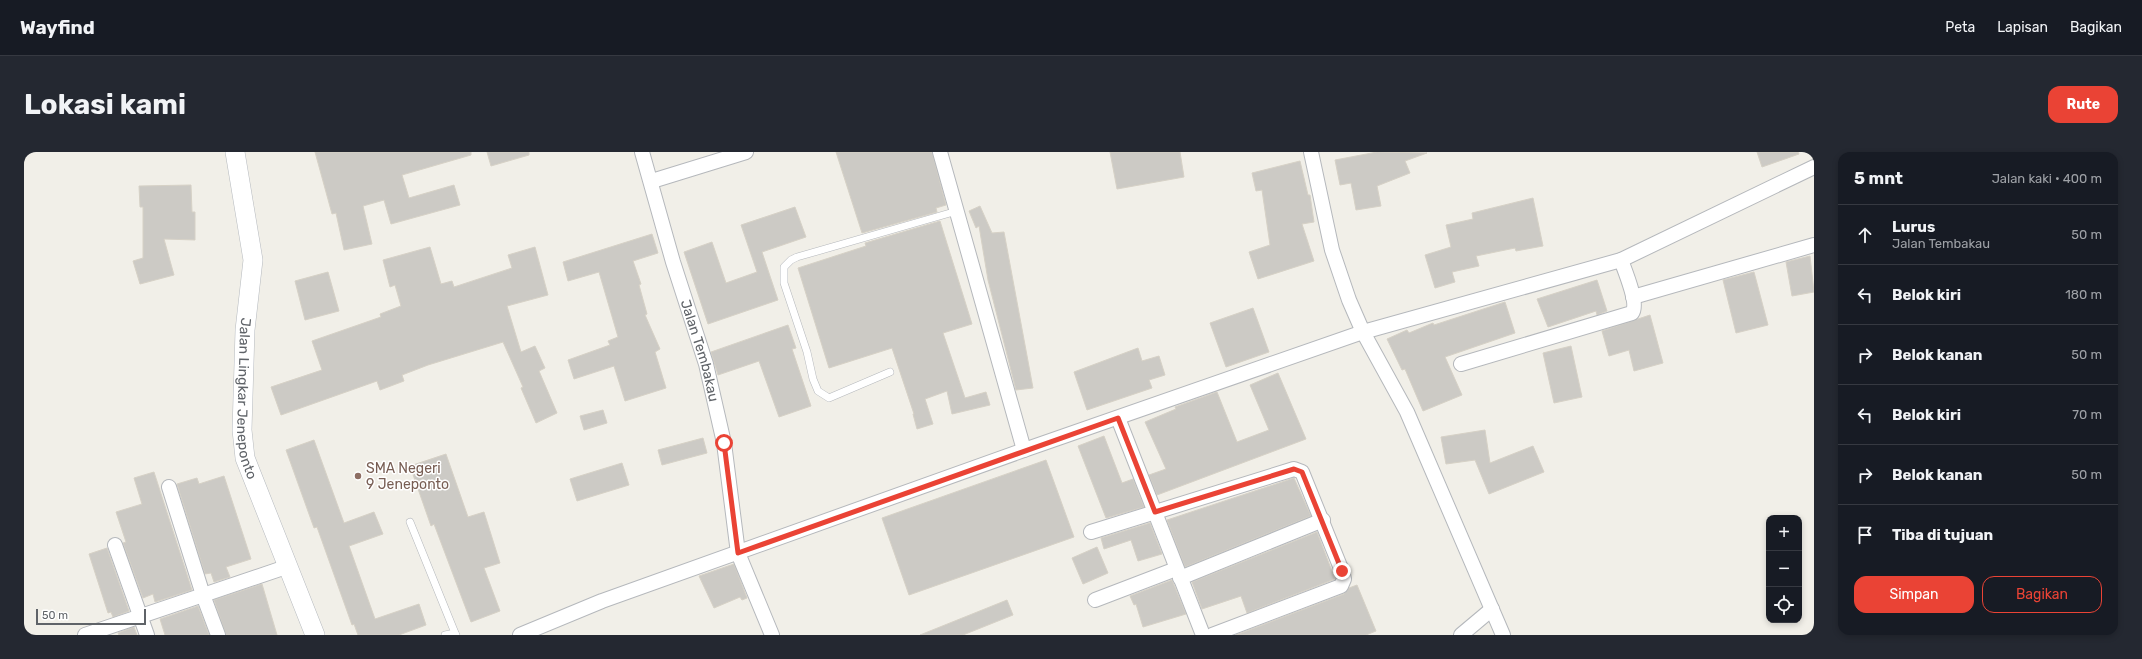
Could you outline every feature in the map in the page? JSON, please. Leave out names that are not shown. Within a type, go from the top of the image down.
[{"type":"main road","name":"Jalan Lingkar Jeneponto","points":[[235,152],[253,260],[245,330],[242,430],[245,458],[315,635]]},
{"type":"street","name":"Jalan Tembakau","points":[[642,152],[652,181],[673,262],[706,364],[724,443],[738,553],[772,635]]},
{"type":"street","points":[[652,181],[746,152]]},
{"type":"street","points":[[940,152],[1024,450]]},
{"type":"street","points":[[1311,152],[1332,250],[1349,300],[1362,332],[1407,412],[1503,635]]},
{"type":"street","points":[[520,635],[602,601],[1024,450],[1362,332],[1621,260],[1814,166]]},
{"type":"street","points":[[1633,297],[1814,245]]},
{"type":"street","points":[[1461,364],[1630,314],[1634,311],[1633,297],[1621,260]]},
{"type":"street","points":[[1118,418],[1203,635]]},
{"type":"street","points":[[1091,532],[1294,469],[1304,474],[1323,520],[1344,579],[1341,586],[1212,635]]},
{"type":"street","points":[[169,487],[203,595],[218,635]]},
{"type":"street","points":[[1095,600],[1178,573],[1323,520]]},
{"type":"street","points":[[114,545],[148,635]]},
{"type":"street","points":[[86,635],[289,566]]},
{"type":"street","points":[[1461,635],[1492,609]]},
{"type":"lane","points":[[890,372],[829,398],[818,391],[813,379],[800,326],[784,283],[784,268],[791,260],[797,257],[957,211]]},
{"type":"lane","points":[[410,522],[455,634],[445,635]]},
{"type":"building","points":[[315,152],[471,152],[471,155],[402,175],[409,198],[454,185],[460,205],[391,224],[384,200],[363,206],[372,244],[344,250],[336,213],[332,214]]},
{"type":"building","points":[[487,152],[529,152],[529,155],[491,166]]},
{"type":"building","points":[[836,152],[932,152],[946,205],[936,208],[937,212],[862,233]]},
{"type":"building","points":[[1110,152],[1180,152],[1184,177],[1117,189]]},
{"type":"building","points":[[1377,152],[1427,153],[1405,161],[1410,173],[1377,186],[1381,206],[1356,210],[1351,183],[1340,185],[1335,160]]},
{"type":"building","points":[[1757,152],[1798,152],[1799,154],[1762,167]]},
{"type":"building","points":[[1300,161],[1308,195],[1310,195],[1314,222],[1302,224],[1314,261],[1258,279],[1249,252],[1270,245],[1262,190],[1256,191],[1252,173]]},
{"type":"building","points":[[191,185],[192,212],[195,212],[195,240],[164,239],[174,275],[140,284],[133,261],[143,258],[143,207],[140,207],[139,186]]},
{"type":"building","points":[[1533,198],[1543,246],[1516,251],[1515,248],[1476,256],[1479,266],[1452,272],[1455,282],[1435,288],[1425,255],[1451,247],[1446,225],[1473,219],[1472,213]]},
{"type":"building","points":[[980,206],[992,233],[1004,232],[1033,388],[1016,390],[988,280],[979,226],[976,228],[969,211]]},
{"type":"building","points":[[795,207],[806,237],[762,252],[778,300],[708,324],[684,252],[712,242],[726,283],[757,272],[741,225]]},
{"type":"building","points":[[940,221],[972,324],[943,333],[965,398],[986,392],[990,405],[952,414],[947,391],[925,399],[933,424],[917,429],[914,414],[892,348],[829,368],[798,268],[866,246],[865,243]]},
{"type":"building","points":[[652,234],[658,253],[633,261],[641,284],[639,285],[647,314],[645,315],[660,349],[655,352],[666,388],[625,401],[614,366],[574,379],[568,360],[610,345],[608,341],[618,337],[599,272],[568,281],[563,262]]},
{"type":"building","points":[[430,247],[441,284],[452,281],[454,287],[512,268],[508,255],[535,247],[548,295],[507,306],[521,352],[535,346],[545,368],[539,371],[557,413],[536,423],[521,388],[523,387],[503,342],[428,365],[402,375],[404,381],[380,390],[377,381],[281,415],[271,387],[322,370],[312,341],[381,317],[380,314],[401,306],[395,285],[390,287],[383,260]]},
{"type":"building","points":[[1810,256],[1814,292],[1792,296],[1786,262]]},
{"type":"building","points":[[328,272],[339,311],[305,320],[295,281]]},
{"type":"building","points":[[1754,272],[1768,325],[1736,333],[1723,280]]},
{"type":"building","points":[[1597,280],[1607,311],[1597,315],[1596,311],[1548,327],[1537,299]]},
{"type":"building","points":[[1505,302],[1515,333],[1445,357],[1462,395],[1423,411],[1405,369],[1402,370],[1387,339],[1407,330],[1409,333],[1433,323],[1434,325]]},
{"type":"building","points":[[1253,308],[1269,352],[1226,367],[1210,323]]},
{"type":"building","points":[[1650,315],[1663,363],[1634,371],[1629,350],[1609,356],[1602,331]]},
{"type":"building","points":[[788,325],[796,348],[792,349],[811,406],[779,417],[759,361],[718,375],[711,352]]},
{"type":"building","points":[[1571,346],[1582,397],[1554,403],[1543,353]]},
{"type":"building","points":[[1138,348],[1142,361],[1159,356],[1165,375],[1149,380],[1152,388],[1087,410],[1074,372]]},
{"type":"building","points":[[1278,373],[1306,439],[1157,495],[1149,475],[1166,469],[1145,422],[1176,409],[1175,407],[1217,392],[1237,442],[1269,430],[1250,385]]},
{"type":"building","points":[[603,410],[607,423],[584,430],[580,416]]},
{"type":"building","points":[[1485,430],[1490,463],[1533,446],[1544,472],[1489,494],[1475,460],[1446,464],[1441,437]]},
{"type":"building","points":[[1104,436],[1122,483],[1133,479],[1144,507],[1106,518],[1078,446]]},
{"type":"building","points":[[703,438],[707,453],[662,465],[658,450]]},
{"type":"building","points":[[314,440],[344,523],[374,512],[383,534],[349,546],[375,619],[419,604],[426,625],[399,635],[358,635],[354,624],[352,625],[317,527],[314,528],[286,450]]},
{"type":"building","points":[[446,454],[468,517],[484,512],[500,563],[484,568],[500,611],[471,622],[434,524],[431,526],[410,466]]},
{"type":"building","points":[[1046,460],[1074,537],[909,595],[882,518]]},
{"type":"building","points":[[622,463],[629,485],[577,501],[570,479]]},
{"type":"building","points":[[154,472],[192,590],[155,602],[153,594],[143,598],[123,543],[126,542],[116,512],[142,504],[134,478]]},
{"type":"building","points":[[224,476],[251,559],[226,567],[230,577],[214,582],[211,573],[205,574],[177,484],[197,478],[199,484]]},
{"type":"building","points":[[1294,478],[1311,516],[1185,567],[1167,520]]},
{"type":"building","points":[[1150,523],[1162,554],[1138,561],[1131,540],[1104,549],[1101,538]]},
{"type":"building","points":[[1317,532],[1335,579],[1247,613],[1241,596],[1202,609],[1192,582]]},
{"type":"building","points":[[1097,547],[1108,573],[1083,584],[1072,558]]},
{"type":"building","points":[[107,548],[129,611],[113,617],[111,612],[108,613],[89,554]]},
{"type":"building","points":[[734,564],[747,598],[742,600],[740,597],[714,608],[699,576]]},
{"type":"building","points":[[1172,580],[1186,614],[1143,627],[1136,604],[1134,605],[1130,596]]},
{"type":"building","points":[[262,584],[277,635],[226,635],[214,600]]},
{"type":"building","points":[[1357,585],[1376,631],[1366,635],[1236,635],[1344,594],[1349,588]]},
{"type":"building","points":[[1007,600],[1013,615],[963,635],[920,635]]},
{"type":"building","points":[[198,606],[209,635],[165,635],[160,619]]},
{"type":"building","points":[[134,627],[137,635],[119,635],[118,633]]},
{"type":"place","name":"SMA Negeri 9 Jeneponto","points":[[358,476]]},
{"type":"route","points":[[724,443],[738,553],[886,501],[1024,450],[1118,418],[1155,512],[1298,469],[1304,474],[1342,571]]}]
